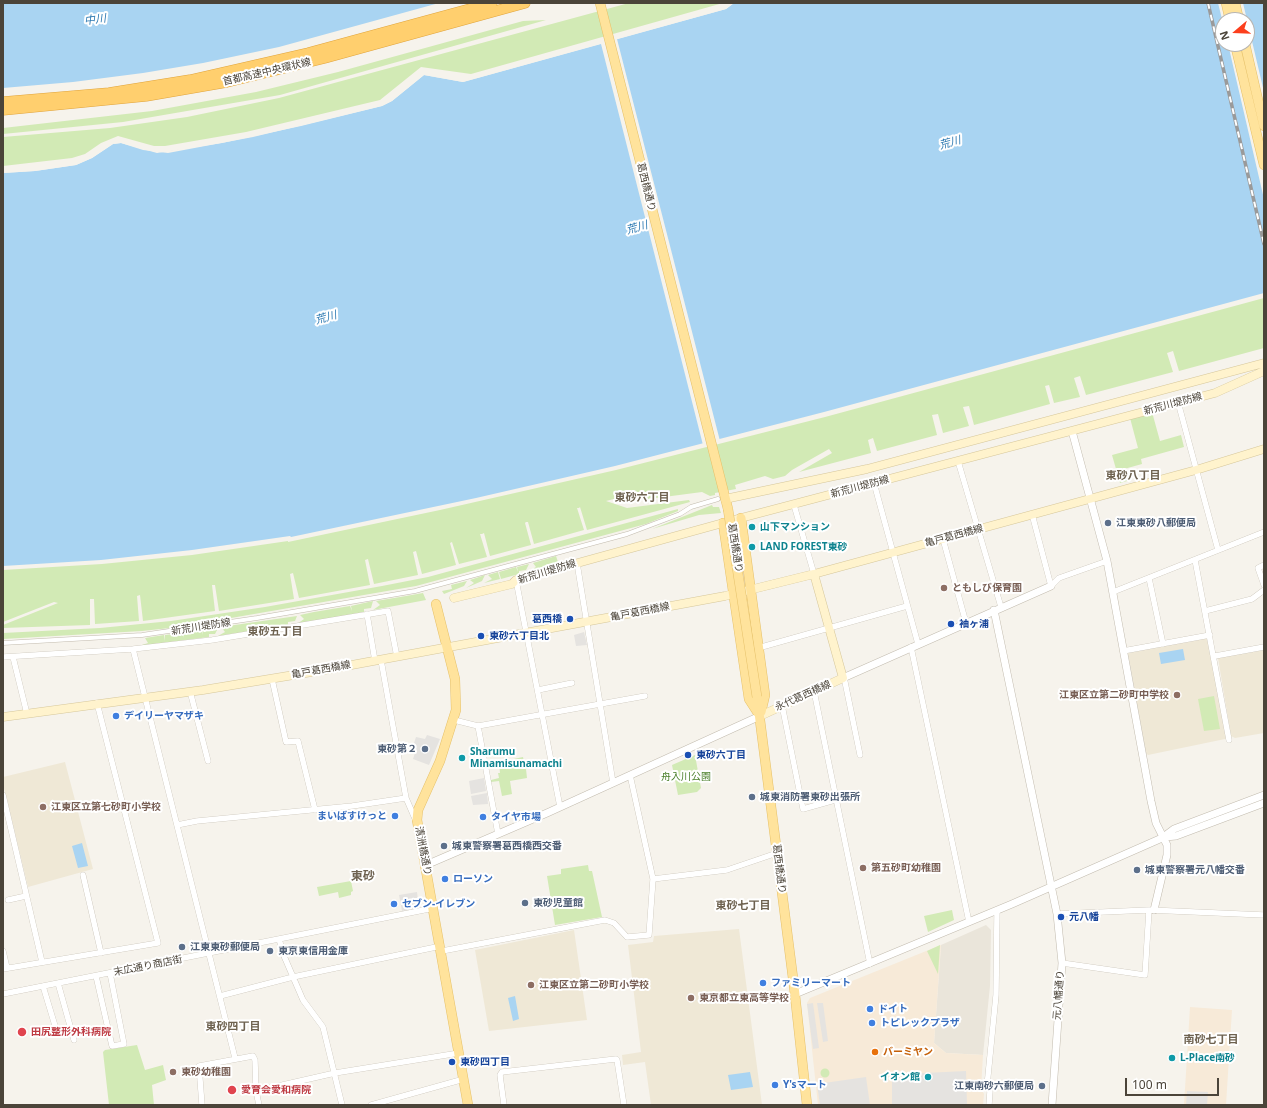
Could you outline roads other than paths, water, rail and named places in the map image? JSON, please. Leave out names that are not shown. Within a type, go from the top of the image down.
[{"type":"highway","name":"首都高速中央環状線","points":[[3,102],[109,93],[190,80],[308,53],[492,3]]},
{"type":"highway","name":"首都高速中央環状線","points":[[3,110],[146,96],[227,82],[325,58],[525,3]]},
{"type":"main road","name":"葛西橋通り","points":[[600,3],[722,496],[728,509],[760,716],[795,994],[807,1105]]},
{"type":"main road","points":[[1238,52],[1264,165]]},
{"type":"main road","points":[[1247,52],[1264,126]]},
{"type":"main road","name":"新荒川堤防線","points":[[722,496],[860,471],[1264,363]]},
{"type":"main road","name":"新荒川堤防線","points":[[454,598],[512,584],[516,580],[741,518],[1215,393],[1264,371]]},
{"type":"main road","name":"亀戸葛西橋線","points":[[3,718],[97,703],[190,692],[397,657],[733,594],[814,574],[1196,470],[1264,449]]},
{"type":"main road","points":[[741,518],[765,695],[760,716]]},
{"type":"main road","points":[[723,523],[749,699],[760,716]]},
{"type":"main road","name":"永代葛西橋線","points":[[760,716],[844,678],[814,574]]},
{"type":"main road","name":"清洲橋通り","points":[[436,604],[448,648],[456,690],[454,720],[440,761],[418,810],[418,825],[442,948],[468,1105]]},
{"type":"street","points":[[1178,402],[1218,550]]},
{"type":"street","points":[[1062,963],[1145,975],[1152,910],[1167,855],[1166,845],[1162,838],[1150,801],[1107,561],[1072,431]]},
{"type":"street","points":[[958,461],[978,529],[997,608]]},
{"type":"street","points":[[874,483],[918,644]]},
{"type":"street","name":"新荒川堤防線","points":[[3,643],[142,635],[257,618],[415,591],[627,534],[680,514],[691,507],[722,496]]},
{"type":"street","points":[[794,505],[814,574]]},
{"type":"street","points":[[1032,514],[1051,586]]},
{"type":"street","points":[[1113,592],[1264,532]]},
{"type":"street","points":[[943,538],[966,622]]},
{"type":"street","points":[[1195,560],[1215,656],[1230,740]]},
{"type":"street","points":[[860,755],[844,678],[997,608],[1051,586],[1060,578],[1107,561]]},
{"type":"street","points":[[576,563],[613,783]]},
{"type":"street","points":[[1264,565],[1258,568],[1264,585]]},
{"type":"street","points":[[1149,578],[1163,644]]},
{"type":"street","points":[[516,580],[560,807]]},
{"type":"street","points":[[1206,611],[1252,599],[1264,590]]},
{"type":"street","points":[[758,648],[907,606]]},
{"type":"street","name":"元八幡通り","points":[[997,608],[1057,914],[1062,963],[1052,1105]]},
{"type":"street","points":[[3,657],[133,649],[212,640],[388,611],[397,657]]},
{"type":"street","points":[[367,614],[378,660],[406,798],[418,825]]},
{"type":"street","points":[[1124,651],[1210,635]]},
{"type":"street","points":[[911,647],[970,922]]},
{"type":"street","points":[[1215,656],[1264,647]]},
{"type":"street","points":[[133,649],[235,1058]]},
{"type":"street","points":[[13,657],[27,714]]},
{"type":"street","points":[[272,678],[286,742],[298,741],[314,810]]},
{"type":"street","points":[[538,690],[572,683]]},
{"type":"street","points":[[814,691],[870,964]]},
{"type":"street","points":[[190,692],[208,762]]},
{"type":"street","points":[[454,720],[478,726],[645,696]]},
{"type":"street","points":[[3,951],[5,969],[158,943],[97,703]]},
{"type":"street","points":[[782,705],[803,809],[836,800]]},
{"type":"street","points":[[426,865],[560,807],[760,716]]},
{"type":"street","points":[[478,726],[498,834]]},
{"type":"street","points":[[220,996],[293,977],[442,948],[605,920],[614,923],[627,937],[649,935],[653,879],[630,775]]},
{"type":"street","points":[[3,795],[42,962]]},
{"type":"street","points":[[795,994],[997,911],[1052,885],[1162,838],[1174,829],[1264,795]]},
{"type":"street","points":[[177,825],[196,821],[314,810],[406,798]]},
{"type":"street","points":[[1162,838],[1176,836],[1264,803]]},
{"type":"street","points":[[653,879],[727,870],[777,853]]},
{"type":"street","points":[[83,875],[101,953]]},
{"type":"street","points":[[8,900],[26,896]]},
{"type":"street","name":"末広通り商店街","points":[[3,994],[434,908]]},
{"type":"street","points":[[1057,914],[1152,910],[1264,915]]},
{"type":"street","points":[[989,1105],[990,1091],[987,1086],[996,995],[997,911]]},
{"type":"street","points":[[279,939],[303,1000],[323,1027],[342,1105]]},
{"type":"street","points":[[96,976],[112,1046],[124,1044],[110,973]]},
{"type":"street","points":[[58,983],[74,1040]]},
{"type":"street","points":[[43,986],[56,1029]]},
{"type":"street","points":[[256,1091],[335,1073],[459,1052]]},
{"type":"street","points":[[202,1105],[199,1066],[235,1058],[253,1056],[255,1060],[256,1091],[259,1105]]},
{"type":"street","points":[[504,1105],[500,1075],[502,1072],[616,1059],[624,1105]]},
{"type":"street","points":[[371,1105],[464,1079]]},
{"type":"water","name":"中川","points":[[3,3],[439,3],[279,47],[203,63],[143,73],[73,82],[3,88]]},
{"type":"water","name":"荒川","points":[[734,3],[1264,3],[1264,293],[824,412],[615,466],[476,498],[291,537],[101,560],[3,566],[3,173],[35,171],[76,165],[92,158],[113,144],[121,143],[157,153],[222,143],[301,126],[382,106],[392,101],[424,75],[463,82],[726,9]]},
{"type":"water","points":[[1183,649],[1185,660],[1161,664],[1159,653]]},
{"type":"water","points":[[82,843],[88,866],[78,868],[72,846]]},
{"type":"water","points":[[515,996],[519,1019],[513,1021],[508,998]]},
{"type":"water","points":[[750,1072],[753,1087],[731,1090],[728,1075]]},
{"type":"railway","points":[[1208,3],[1264,244]]},
{"type":"place","name":"江東東砂八郵便局","points":[[1108,523]]},
{"type":"place","name":"山下マンション","points":[[752,527]]},
{"type":"place","name":"LAND FOREST東砂","points":[[752,547]]},
{"type":"place","name":"ともしび保育園","points":[[944,588]]},
{"type":"place","name":"葛西橋","points":[[570,619]]},
{"type":"place","name":"袖ヶ浦","points":[[951,624]]},
{"type":"place","name":"東砂六丁目北","points":[[481,636]]},
{"type":"place","name":"江東区立第二砂町中学校","points":[[1177,695]]},
{"type":"place","name":"デイリーヤマザキ","points":[[116,716]]},
{"type":"place","name":"東砂第２","points":[[425,749]]},
{"type":"place","name":"東砂六丁目","points":[[688,755]]},
{"type":"place","name":"Sharumu Minamisunamachi","points":[[462,758]]},
{"type":"place","name":"城東消防署東砂出張所","points":[[752,797]]},
{"type":"place","name":"江東区立第七砂町小学校","points":[[43,807]]},
{"type":"place","name":"まいばすけっと","points":[[395,816]]},
{"type":"place","name":"タイヤ市場","points":[[483,817]]},
{"type":"place","name":"城東警察署葛西橋西交番","points":[[444,846]]},
{"type":"place","name":"第五砂町幼稚園","points":[[863,868]]},
{"type":"place","name":"城東警察署元八幡交番","points":[[1137,870]]},
{"type":"place","name":"ローソン","points":[[445,879]]},
{"type":"place","name":"東砂児童館","points":[[525,903]]},
{"type":"place","name":"セブン-イレブン","points":[[394,904]]},
{"type":"place","name":"元八幡","points":[[1061,917]]},
{"type":"place","name":"江東東砂郵便局","points":[[182,947]]},
{"type":"place","name":"東京東信用金庫","points":[[270,951]]},
{"type":"place","name":"ファミリーマート","points":[[763,983]]},
{"type":"place","name":"江東区立第二砂町小学校","points":[[531,985]]},
{"type":"place","name":"東京都立東高等学校","points":[[691,998]]},
{"type":"place","name":"ドイト","points":[[870,1009]]},
{"type":"place","name":"トピレックプラザ","points":[[872,1023]]},
{"type":"place","name":"田尻整形外科病院","points":[[22,1032]]},
{"type":"place","name":"バーミヤン","points":[[875,1052]]},
{"type":"place","name":"L-Place南砂","points":[[1172,1058]]},
{"type":"place","name":"東砂四丁目","points":[[452,1062]]},
{"type":"place","name":"東砂幼稚園","points":[[173,1072]]},
{"type":"place","name":"イオン館","points":[[928,1077]]},
{"type":"place","name":"Y'sマート","points":[[775,1085]]},
{"type":"place","name":"江東南砂六郵便局","points":[[1042,1086]]},
{"type":"place","name":"愛育会愛和病院","points":[[232,1090]]},
{"type":"district","name":"東砂八丁目","points":[[1133,476]]},
{"type":"district","name":"東砂六丁目","points":[[642,498]]},
{"type":"district","name":"東砂五丁目","points":[[275,632]]},
{"type":"district","name":"東砂","points":[[363,877]]},
{"type":"district","name":"東砂七丁目","points":[[743,906]]},
{"type":"district","name":"東砂四丁目","points":[[233,1027]]},
{"type":"district","name":"南砂七丁目","points":[[1211,1040]]},
{"type":"park label","name":"舟入川公園","points":[[686,777]]}]
